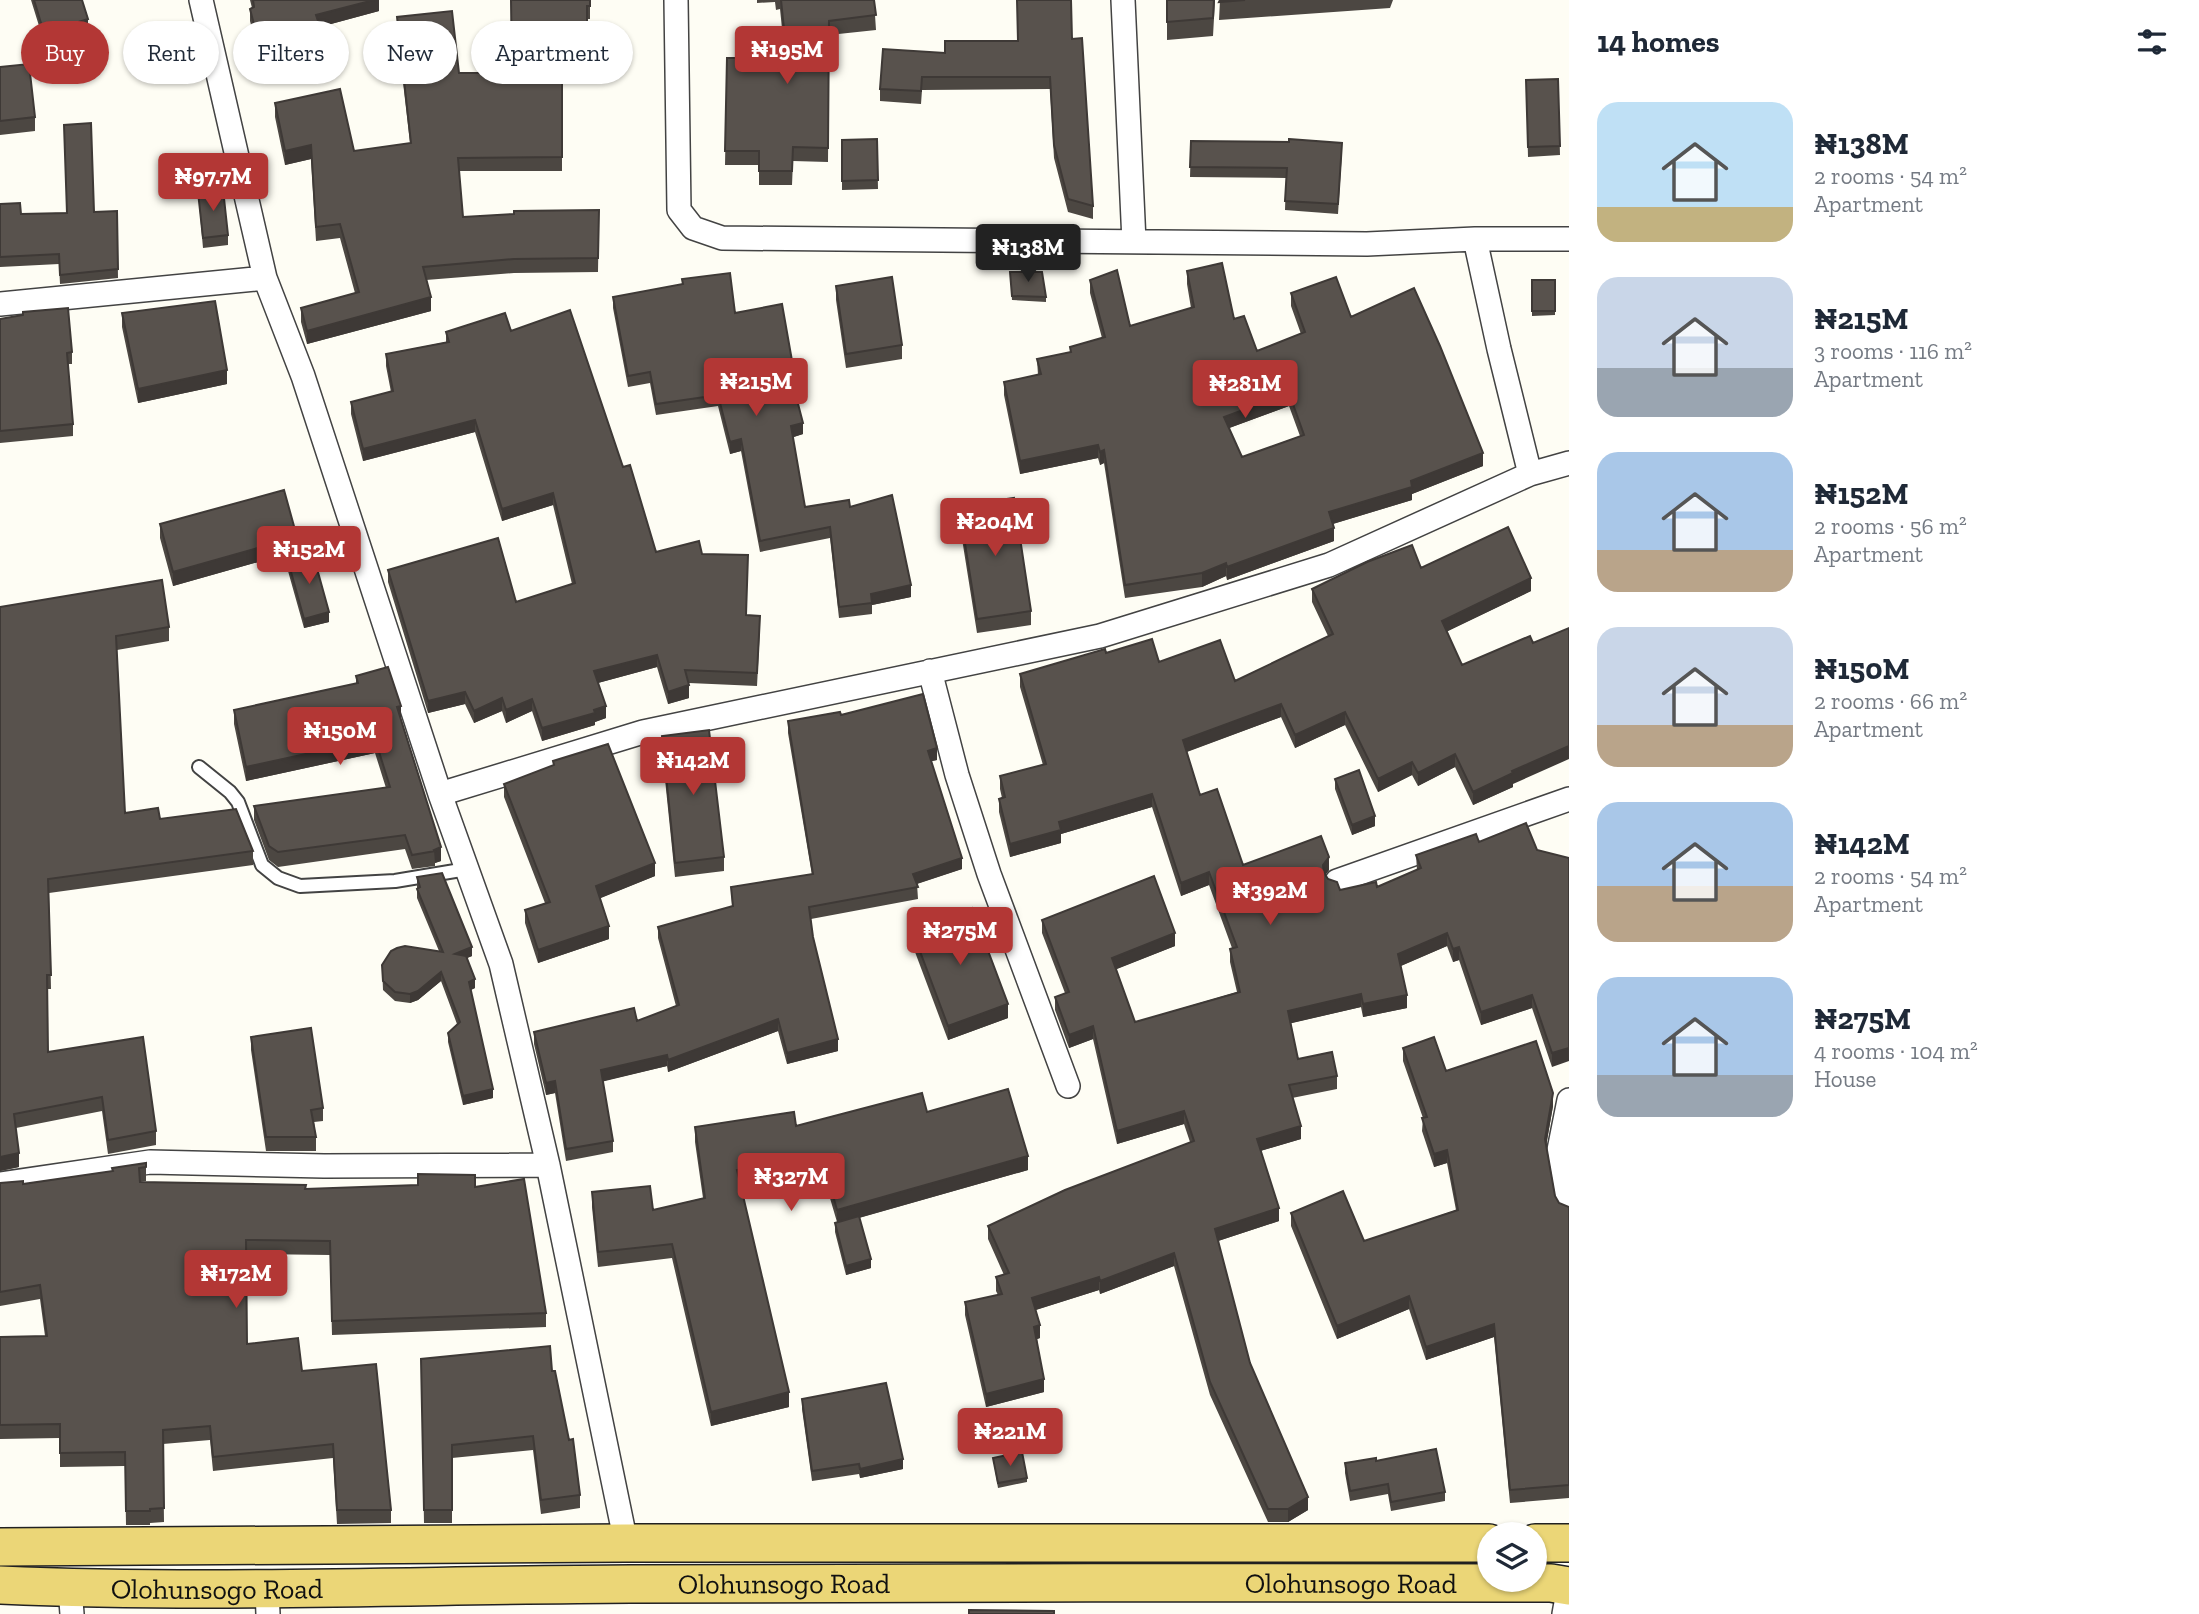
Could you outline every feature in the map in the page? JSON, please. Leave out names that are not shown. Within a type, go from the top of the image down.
[{"type":"main road","points":[[1113,1583],[1116,1542]]},
{"type":"main road","name":"Olohunsogo Road","points":[[0,1547],[626,1543],[1477,1543]]},
{"type":"main road","points":[[1547,1543],[1569,1543]]},
{"type":"main road","name":"Olohunsogo Road","points":[[0,1585],[71,1601],[268,1601],[629,1584],[1551,1583],[1569,1586]]},
{"type":"street","points":[[201,0],[265,278],[303,376],[440,794],[501,964],[548,1165],[626,1543]]},
{"type":"street","points":[[676,0],[678,210],[693,228],[722,238],[1367,244],[1475,239],[1569,239]]},
{"type":"street","points":[[1123,0],[1133,242]]},
{"type":"street","points":[[1475,239],[1530,474]]},
{"type":"street","points":[[0,304],[265,278]]},
{"type":"street","points":[[440,794],[643,732],[1100,636],[1329,565],[1530,474],[1569,463]]},
{"type":"street","points":[[930,671],[957,775],[989,874],[1068,1086]]},
{"type":"street","points":[[1337,881],[1569,799]]},
{"type":"street","points":[[1569,1100],[1559,1150],[1569,1208]]},
{"type":"street","points":[[0,1184],[150,1162],[324,1166],[548,1165]]},
{"type":"street","points":[[1564,1614],[1569,1586]]},
{"type":"lane","points":[[199,767],[238,802],[262,865],[278,878],[300,886],[395,881],[467,869]]},
{"type":"building","points":[[34,0],[82,0],[88,19],[82,21],[40,21]]},
{"type":"building","points":[[253,0],[374,0],[316,15],[318,21],[253,21],[250,9],[254,7]]},
{"type":"building","points":[[511,0],[590,0],[590,6],[587,6],[587,21],[511,21]]},
{"type":"building","points":[[781,0],[874,0],[876,15],[829,21],[828,148],[793,147],[792,171],[759,171],[759,151],[725,151],[727,58],[787,58]]},
{"type":"building","points":[[1017,0],[1071,0],[1072,39],[1082,38],[1093,206],[1068,199],[1054,145],[1050,77],[922,77],[921,91],[880,89],[883,49],[945,53],[945,41],[1018,41]]},
{"type":"building","points":[[1167,0],[1214,0],[1213,18],[1167,22]]},
{"type":"building","points":[[452,11],[453,21],[397,21],[397,17]]},
{"type":"building","points":[[457,55],[459,73],[471,73],[471,84],[562,84],[562,157],[458,158],[463,217],[514,214],[514,211],[599,210],[598,258],[514,259],[423,267],[431,297],[307,331],[301,308],[359,292],[340,224],[316,227],[311,145],[285,151],[275,103],[340,89],[354,151],[411,143],[404,84],[457,84]]},
{"type":"building","points":[[21,65],[21,84],[31,84],[35,117],[0,121],[0,67]]},
{"type":"building","points":[[1558,79],[1560,146],[1528,147],[1526,80]]},
{"type":"building","points":[[91,123],[94,212],[117,211],[118,269],[60,275],[59,254],[0,257],[0,204],[20,203],[21,214],[67,213],[64,125]]},
{"type":"building","points":[[877,139],[878,180],[842,181],[842,140]]},
{"type":"building","points":[[1289,139],[1342,143],[1338,204],[1285,201],[1287,168],[1190,167],[1191,141],[1289,142]]},
{"type":"building","points":[[223,189],[228,235],[203,238],[198,192]]},
{"type":"building","points":[[1222,263],[1234,319],[1244,316],[1257,351],[1305,332],[1291,293],[1336,277],[1351,317],[1414,288],[1483,453],[1411,481],[1412,487],[1329,512],[1334,528],[1227,567],[1226,563],[1202,573],[1125,585],[1104,450],[1100,452],[1098,445],[1020,461],[1004,382],[1041,374],[1037,359],[1071,352],[1070,347],[1105,337],[1090,280],[1117,270],[1130,326],[1194,307],[1187,271]],"holes":[[[1289,393],[1304,435],[1242,457],[1224,417]]]},
{"type":"building","points":[[1010,272],[1042,272],[1046,297],[1012,296]]},
{"type":"building","points":[[730,273],[735,313],[782,304],[794,372],[790,373],[803,423],[791,426],[805,507],[849,500],[850,507],[892,495],[911,585],[871,594],[872,603],[839,607],[830,527],[760,541],[741,439],[730,442],[718,395],[656,404],[650,372],[628,376],[613,297],[683,284],[682,279]]},
{"type":"building","points":[[892,277],[902,345],[846,354],[836,286]]},
{"type":"building","points":[[1532,280],[1555,280],[1555,311],[1532,311]]},
{"type":"building","points":[[215,301],[227,370],[138,389],[122,313]]},
{"type":"building","points":[[68,308],[72,352],[67,353],[73,424],[0,431],[0,319],[23,315],[23,312]]},
{"type":"building","points":[[570,310],[623,467],[630,465],[656,552],[699,541],[702,554],[748,555],[746,615],[760,616],[757,673],[685,670],[689,685],[668,692],[657,655],[594,671],[606,706],[594,710],[595,713],[542,728],[532,699],[506,710],[502,698],[474,711],[465,692],[428,701],[388,570],[498,538],[516,602],[575,583],[553,493],[502,509],[475,420],[363,449],[351,402],[393,391],[386,354],[449,342],[446,332],[505,313],[511,331]]},
{"type":"building","points":[[284,490],[297,537],[173,572],[160,524]]},
{"type":"building","points":[[1014,498],[1031,611],[977,619],[959,506]]},
{"type":"building","points":[[1508,527],[1531,578],[1442,621],[1462,665],[1530,636],[1533,643],[1569,628],[1569,746],[1473,792],[1455,754],[1418,773],[1412,762],[1378,779],[1345,712],[1295,735],[1281,704],[1183,740],[1200,795],[1217,789],[1243,865],[1321,836],[1329,857],[1323,865],[1324,873],[1328,879],[1337,882],[1340,890],[1376,882],[1377,887],[1421,868],[1416,855],[1476,834],[1479,842],[1526,823],[1537,850],[1569,858],[1569,1048],[1552,1053],[1532,995],[1481,1012],[1459,947],[1453,949],[1447,933],[1398,954],[1407,995],[1363,1004],[1361,994],[1288,1011],[1298,1059],[1332,1052],[1337,1076],[1289,1085],[1301,1126],[1257,1139],[1279,1208],[1215,1229],[1250,1363],[1308,1497],[1288,1509],[1268,1509],[1210,1382],[1174,1253],[1100,1281],[1099,1277],[1032,1298],[1040,1325],[1034,1327],[1044,1379],[986,1394],[965,1302],[1002,1294],[996,1277],[1009,1273],[988,1226],[1065,1190],[1194,1141],[1184,1111],[1117,1131],[1093,1026],[1069,1035],[1055,997],[1069,992],[1042,920],[1154,876],[1175,933],[1112,958],[1135,1022],[1240,992],[1230,949],[1237,947],[1209,872],[1181,883],[1152,794],[1059,822],[1061,830],[1010,844],[999,799],[1005,797],[1000,776],[1046,764],[1020,674],[1105,649],[1106,653],[1152,639],[1159,662],[1220,640],[1235,681],[1333,634],[1312,589],[1367,562],[1412,545],[1421,568]]},
{"type":"building","points":[[313,554],[329,612],[304,619],[288,561]]},
{"type":"building","points":[[162,580],[169,627],[116,636],[125,813],[158,808],[160,819],[236,809],[253,851],[48,879],[51,975],[47,975],[48,1052],[143,1037],[156,1131],[108,1140],[102,1097],[14,1114],[19,1153],[0,1157],[0,607]]},
{"type":"building","points":[[388,667],[401,706],[397,707],[441,847],[435,851],[412,855],[405,835],[278,852],[269,846],[254,806],[390,787],[375,739],[246,767],[234,710],[358,683],[356,676]]},
{"type":"building","points":[[923,694],[937,748],[928,751],[962,858],[913,874],[918,887],[809,907],[813,937],[838,1039],[787,1053],[778,1019],[668,1060],[667,1055],[601,1070],[613,1141],[566,1149],[555,1081],[546,1083],[534,1032],[634,1008],[637,1021],[679,1005],[658,927],[733,906],[731,887],[813,874],[788,721],[840,712],[841,715]]},
{"type":"building","points":[[709,730],[724,857],[675,863],[662,736]]},
{"type":"building","points":[[608,744],[655,863],[596,886],[609,926],[538,950],[525,910],[550,902],[504,784],[554,765],[553,761]]},
{"type":"building","points":[[1359,770],[1375,816],[1352,825],[1335,779]]},
{"type":"building","points":[[442,873],[472,947],[455,954],[466,956],[475,979],[469,982],[493,1089],[463,1096],[448,1033],[460,1022],[441,972],[418,991],[410,994],[395,992],[383,981],[382,965],[391,951],[397,948],[405,946],[443,952],[417,889],[420,887],[417,877]]},
{"type":"building","points":[[972,908],[1008,1004],[948,1026],[912,930]]},
{"type":"building","points":[[311,1028],[323,1108],[311,1110],[316,1137],[266,1137],[251,1037]]},
{"type":"building","points":[[1434,1037],[1446,1071],[1536,1041],[1553,1093],[1545,1139],[1555,1196],[1559,1203],[1569,1207],[1569,1485],[1510,1490],[1494,1324],[1426,1347],[1409,1296],[1337,1326],[1291,1213],[1343,1191],[1364,1241],[1458,1210],[1447,1150],[1434,1154],[1422,1118],[1427,1117],[1403,1048]]},
{"type":"building","points":[[1008,1089],[1028,1156],[837,1210],[822,1156],[737,1170],[789,1392],[711,1412],[672,1244],[598,1252],[592,1192],[650,1186],[653,1210],[705,1198],[695,1127],[794,1112],[796,1126],[922,1093],[927,1112]]},
{"type":"building","points":[[146,1163],[146,1167],[139,1168],[140,1182],[306,1185],[305,1189],[418,1185],[418,1174],[475,1175],[475,1187],[524,1179],[546,1313],[332,1321],[330,1241],[246,1240],[247,1344],[298,1338],[302,1371],[376,1364],[391,1510],[337,1510],[333,1444],[213,1457],[210,1426],[163,1430],[164,1508],[126,1511],[125,1452],[60,1453],[60,1424],[0,1425],[0,1337],[47,1336],[40,1285],[0,1292],[0,1183],[23,1181],[23,1184],[113,1171],[112,1168]]},
{"type":"building","points":[[859,1216],[871,1259],[846,1266],[835,1223]]},
{"type":"building","points":[[550,1346],[552,1371],[555,1371],[569,1440],[573,1439],[580,1495],[541,1500],[533,1436],[452,1445],[452,1510],[424,1510],[421,1359]]},
{"type":"building","points":[[886,1383],[903,1459],[860,1469],[859,1464],[812,1471],[802,1399]]},
{"type":"building","points":[[1436,1449],[1445,1492],[1391,1502],[1388,1484],[1350,1491],[1345,1463],[1376,1458],[1376,1461]]},
{"type":"building","points":[[1022,1452],[1027,1478],[998,1483],[993,1458]]},
{"type":"building","points":[[969,1610],[1054,1611],[1054,1614],[969,1614]]}]
